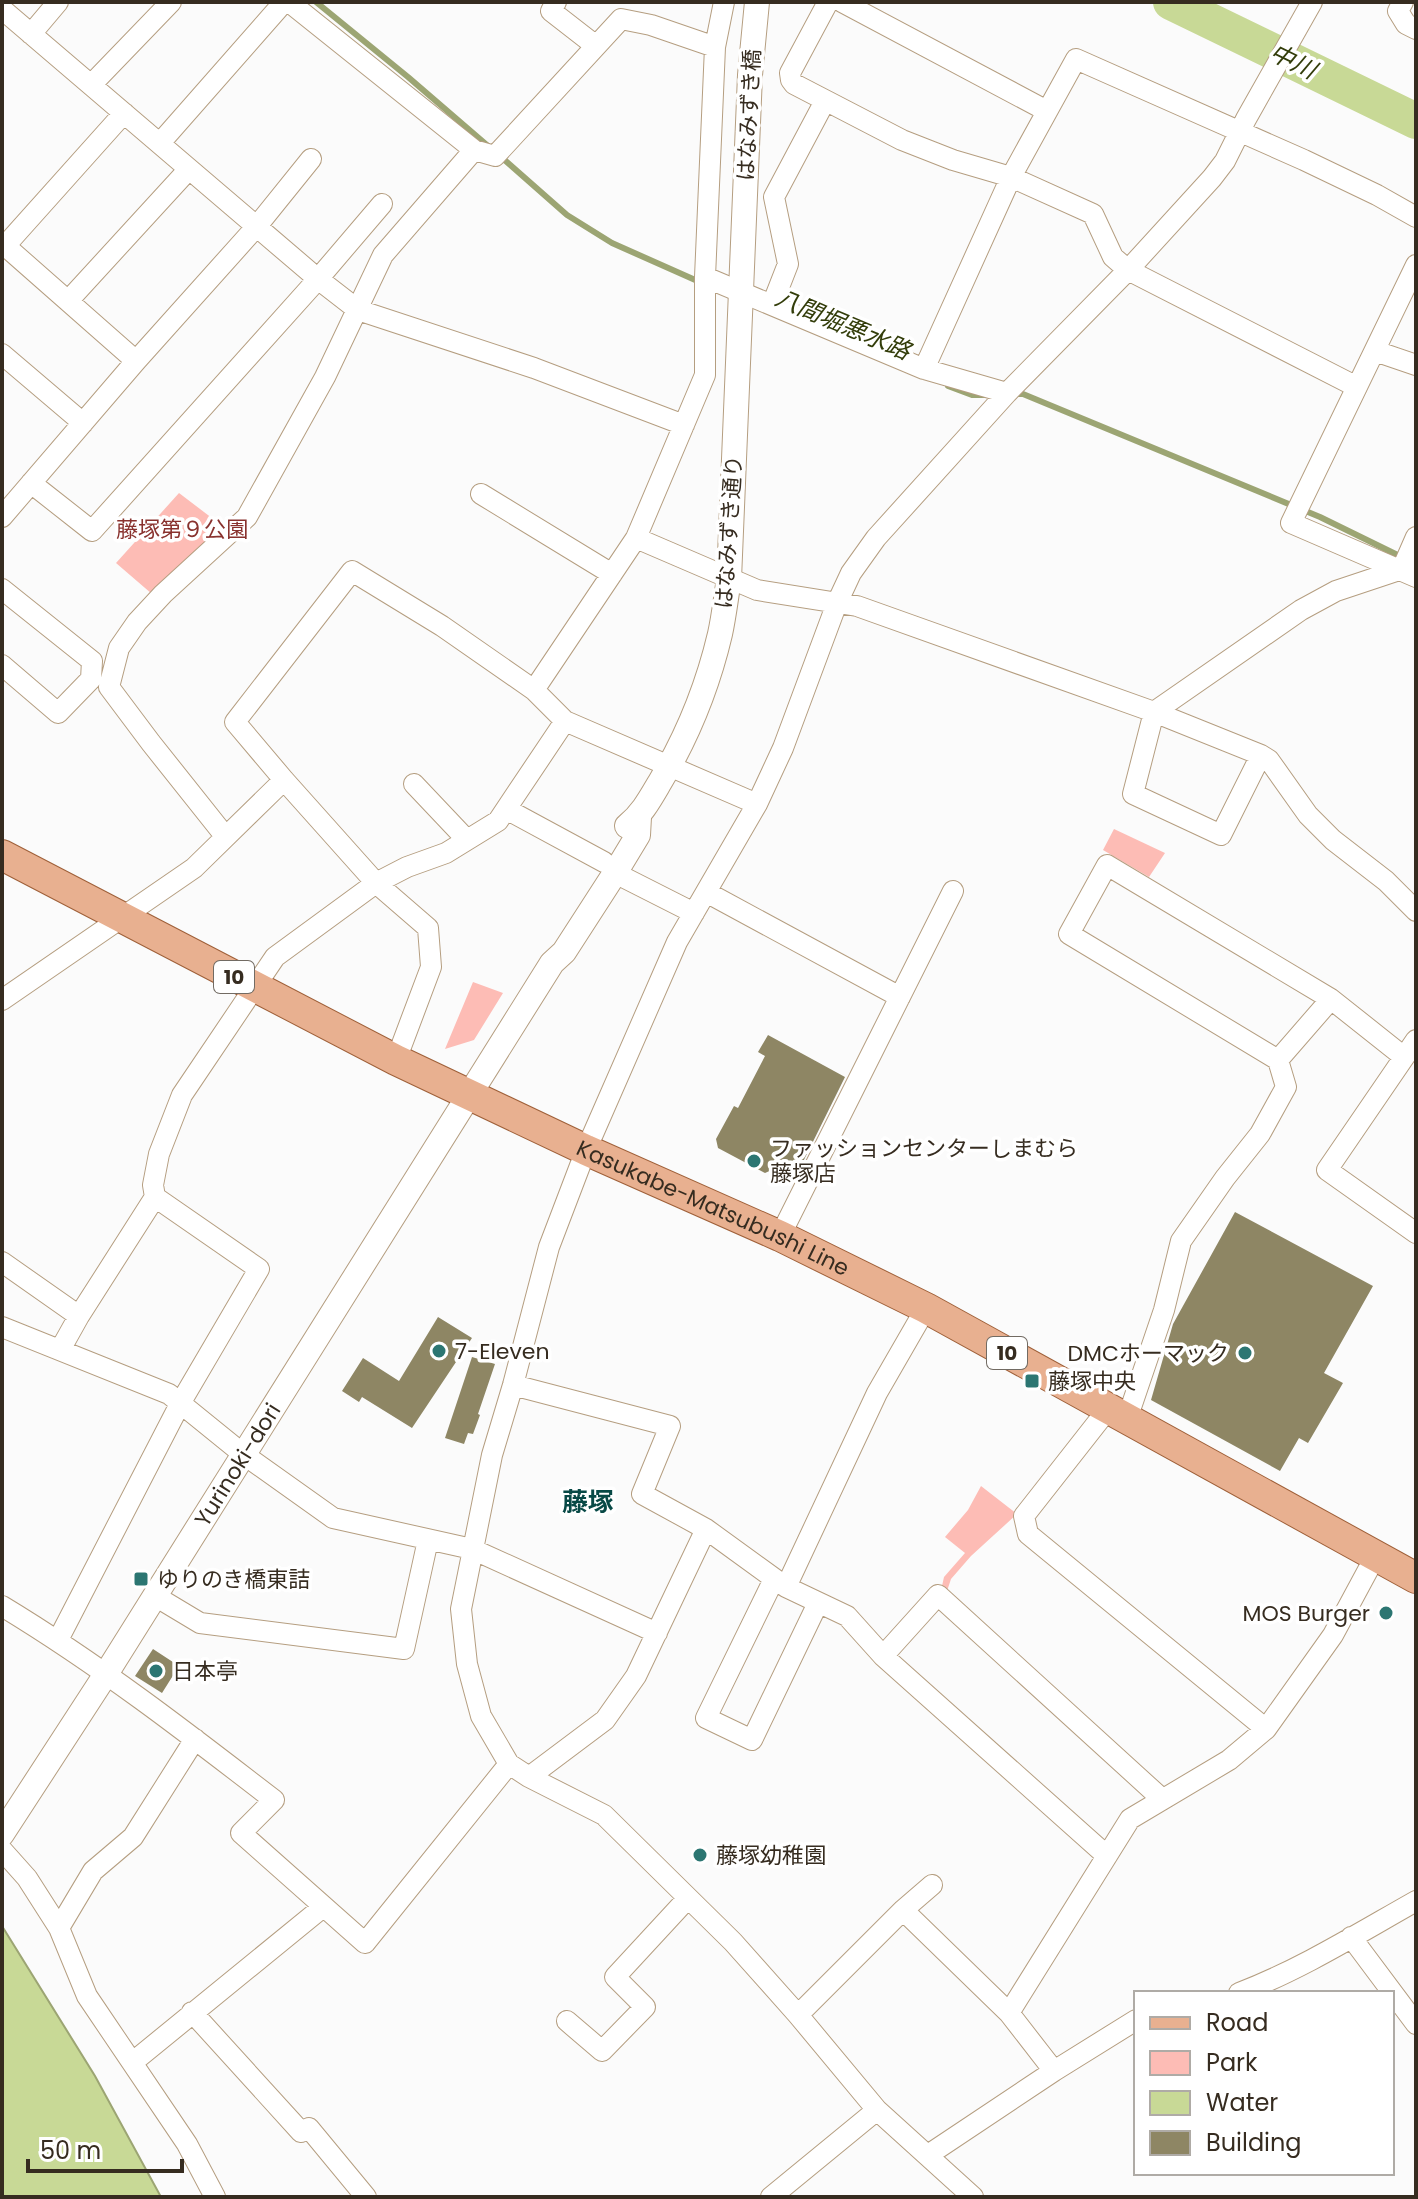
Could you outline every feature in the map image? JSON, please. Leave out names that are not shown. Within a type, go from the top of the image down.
[{"type":"main road","name":"Kasukabe-Matsubushi Line","points":[[2,855],[396,1060],[586,1150],[780,1236],[926,1308],[1416,1578]]},
{"type":"street","points":[[31,34],[58,2]]},
{"type":"street","points":[[91,85],[171,2]]},
{"type":"street","points":[[160,143],[286,2],[474,150],[495,156],[621,19],[651,25],[715,47]]},
{"type":"street","points":[[556,2],[551,11],[596,46]]},
{"type":"street","points":[[534,690],[636,538],[705,375],[715,47],[724,2]]},
{"type":"street","name":"はなみずき橋","points":[[743,229],[750,75],[757,2]]},
{"type":"street","points":[[828,2],[790,73],[794,84],[902,140],[953,160],[1011,177],[1093,214],[1113,257],[1128,270],[1357,387]]},
{"type":"street","points":[[842,2],[1047,111]]},
{"type":"street","points":[[973,2197],[877,2110],[733,1942],[604,1815],[509,1764],[481,1716],[467,1664],[461,1609],[492,1455],[549,1247],[586,1150],[677,942],[757,804],[783,748],[851,573],[876,538],[1007,393],[1128,270],[1212,178],[1225,161],[1312,2]]},
{"type":"street","points":[[1403,2],[1398,11],[1406,24],[1416,29]]},
{"type":"street","points":[[2,9],[358,310],[534,368],[684,425]]},
{"type":"street","points":[[924,369],[1011,177],[1076,59],[1243,124],[1257,140],[1377,195],[1416,217]]},
{"type":"street","points":[[772,305],[788,264],[774,197],[825,101]]},
{"type":"street","points":[[124,113],[4,244],[136,361]]},
{"type":"street","points":[[225,836],[109,687],[119,648],[137,622],[163,594],[247,517],[325,377],[383,255],[474,150]]},
{"type":"street","points":[[2,517],[257,226],[311,159]]},
{"type":"street","points":[[68,301],[189,169]]},
{"type":"street","points":[[31,483],[92,531],[382,204]]},
{"type":"street","name":"はなみずき通り","points":[[469,1094],[552,963],[554,945],[561,931],[610,867],[628,825],[639,817],[670,765],[707,679],[720,633],[729,579],[743,229]]},
{"type":"street","points":[[1409,573],[1291,523],[1416,265]]},
{"type":"street","points":[[706,285],[742,289],[772,305],[924,369],[1007,393]]},
{"type":"street","points":[[1375,351],[1416,365]]},
{"type":"street","points":[[2,354],[83,423]]},
{"type":"street","points":[[481,494],[612,574]]},
{"type":"street","points":[[1409,573],[1416,537]]},
{"type":"street","points":[[636,538],[757,590],[857,606],[1154,712],[1261,755],[1269,760],[1308,815],[1333,840],[1386,881],[1416,911]]},
{"type":"street","points":[[396,1060],[431,967],[428,928],[376,883],[235,722],[352,571],[442,626],[534,690],[565,721],[757,804]]},
{"type":"street","points":[[1261,755],[1221,835],[1133,794],[1154,712],[1301,610],[1336,591],[1409,573]]},
{"type":"street","points":[[2,589],[92,661],[91,679],[58,713],[2,665]]},
{"type":"street","points":[[60,1350],[155,1197],[153,1185],[159,1154],[182,1095],[275,957],[376,883],[407,867],[446,853],[498,821],[565,721]]},
{"type":"street","points":[[2,1000],[194,868],[284,780]]},
{"type":"street","points":[[414,784],[467,840]]},
{"type":"street","points":[[506,809],[694,913]]},
{"type":"street","points":[[1266,1729],[1028,1534],[1024,1516],[1118,1414],[1164,1310],[1181,1241],[1260,1134],[1286,1087],[1278,1060],[1069,934],[1107,865],[1331,999],[1404,1057]]},
{"type":"street","points":[[780,1236],[953,891]]},
{"type":"street","points":[[706,892],[900,997]]},
{"type":"street","points":[[1278,1060],[1331,999]]},
{"type":"street","points":[[1416,1040],[1327,1170],[1416,1233]]},
{"type":"street","name":"Yurinoki-dori","points":[[2,1834],[106,1674],[469,1094]]},
{"type":"street","points":[[58,1640],[181,1402],[259,1269],[155,1197]]},
{"type":"street","points":[[2,1262],[79,1316]]},
{"type":"street","points":[[818,1603],[752,1740],[706,1718],[780,1583],[877,1393],[926,1308]]},
{"type":"street","points":[[2,1327],[169,1394],[243,1454],[333,1518],[472,1549],[657,1633]]},
{"type":"street","points":[[513,1385],[670,1426],[642,1494],[706,1529],[780,1583],[847,1616],[883,1656],[1107,1856]]},
{"type":"street","points":[[529,1777],[605,1720],[636,1676],[706,1529]]},
{"type":"street","points":[[155,1596],[200,1623],[404,1649],[428,1540]]},
{"type":"street","points":[[1009,2013],[1130,1819],[1229,1760],[1266,1729],[1333,1635],[1375,1557]]},
{"type":"street","points":[[883,1656],[938,1595],[1162,1799]]},
{"type":"street","points":[[2,1606],[106,1674],[274,1800],[241,1833],[365,1943],[509,1764]]},
{"type":"street","points":[[59,1928],[93,1871],[133,1837],[195,1739]]},
{"type":"street","points":[[2,1850],[27,1878],[59,1928],[87,1996],[187,2144],[215,2197]]},
{"type":"street","points":[[798,2015],[932,1885]]},
{"type":"street","points":[[567,2021],[602,2051],[645,2007],[615,1977],[688,1898]]},
{"type":"street","points":[[1244,1991],[1416,1901]]},
{"type":"street","points":[[133,2062],[323,1907]]},
{"type":"street","points":[[903,1910],[1009,2013],[1054,2071]]},
{"type":"street","points":[[1351,1937],[1391,1991]]},
{"type":"street","points":[[1394,1995],[1416,2024]]},
{"type":"street","points":[[192,2012],[301,2132],[309,2128],[366,2197]]},
{"type":"street","points":[[928,2155],[1134,2021]]},
{"type":"street","points":[[771,2197],[877,2110]]},
{"type":"green space","name":"藤塚第９公園","points":[[179,493],[225,528],[152,594],[116,563]]},
{"type":"green space","points":[[1114,829],[1165,853],[1149,877],[1103,850]]},
{"type":"green space","points":[[473,982],[503,993],[474,1040],[445,1049]]},
{"type":"green space","points":[[981,1486],[1017,1514],[971,1556],[951,1579],[947,1591],[942,1586],[944,1577],[965,1553],[945,1537],[968,1510]]},
{"type":"water","points":[[2,1926],[95,2076],[161,2197],[2,2197]]},
{"type":"building","points":[[768,1035],[845,1077],[794,1180],[774,1169],[765,1173],[718,1148],[716,1139],[734,1106],[738,1108],[765,1056],[758,1052]]},
{"type":"building","points":[[1235,1212],[1373,1286],[1324,1373],[1343,1383],[1308,1443],[1299,1438],[1280,1471],[1151,1400],[1173,1324]]},
{"type":"building","points":[[438,1317],[472,1338],[412,1428],[362,1397],[359,1402],[342,1391],[363,1358],[399,1381]]},
{"type":"building","points":[[472,1357],[495,1364],[473,1434],[468,1433],[464,1444],[445,1438]]},
{"type":"building","points":[[153,1649],[179,1666],[162,1693],[135,1676]]},
{"type":"waterway","name":"八間堀悪水路","points":[[316,2],[488,146]]},
{"type":"waterway","name":"中川","points":[[1171,2],[1416,121]]},
{"type":"waterway","name":"八間堀悪水路","points":[[500,156],[567,215],[612,243],[702,283]]},
{"type":"waterway","name":"八間堀悪水路","points":[[948,386],[972,395],[984,395]]},
{"type":"waterway","name":"八間堀悪水路","points":[[1015,394],[1023,394],[1320,517],[1416,564]]},
{"type":"place","name":"ファッションセンターしまむら 藤塚店","points":[[754,1161]]},
{"type":"place","name":"7-Eleven","points":[[439,1351]]},
{"type":"place","name":"DMCホーマック","points":[[1245,1353]]},
{"type":"place","name":"藤塚中央","points":[[1032,1381]]},
{"type":"place","name":"ゆりのき橋東詰","points":[[141,1579]]},
{"type":"place","name":"MOS Burger","points":[[1386,1613]]},
{"type":"place","name":"日本亭","points":[[156,1671]]},
{"type":"place","name":"藤塚幼稚園","points":[[700,1855]]},
{"type":"district","name":"藤塚","points":[[588,1502]]}]
